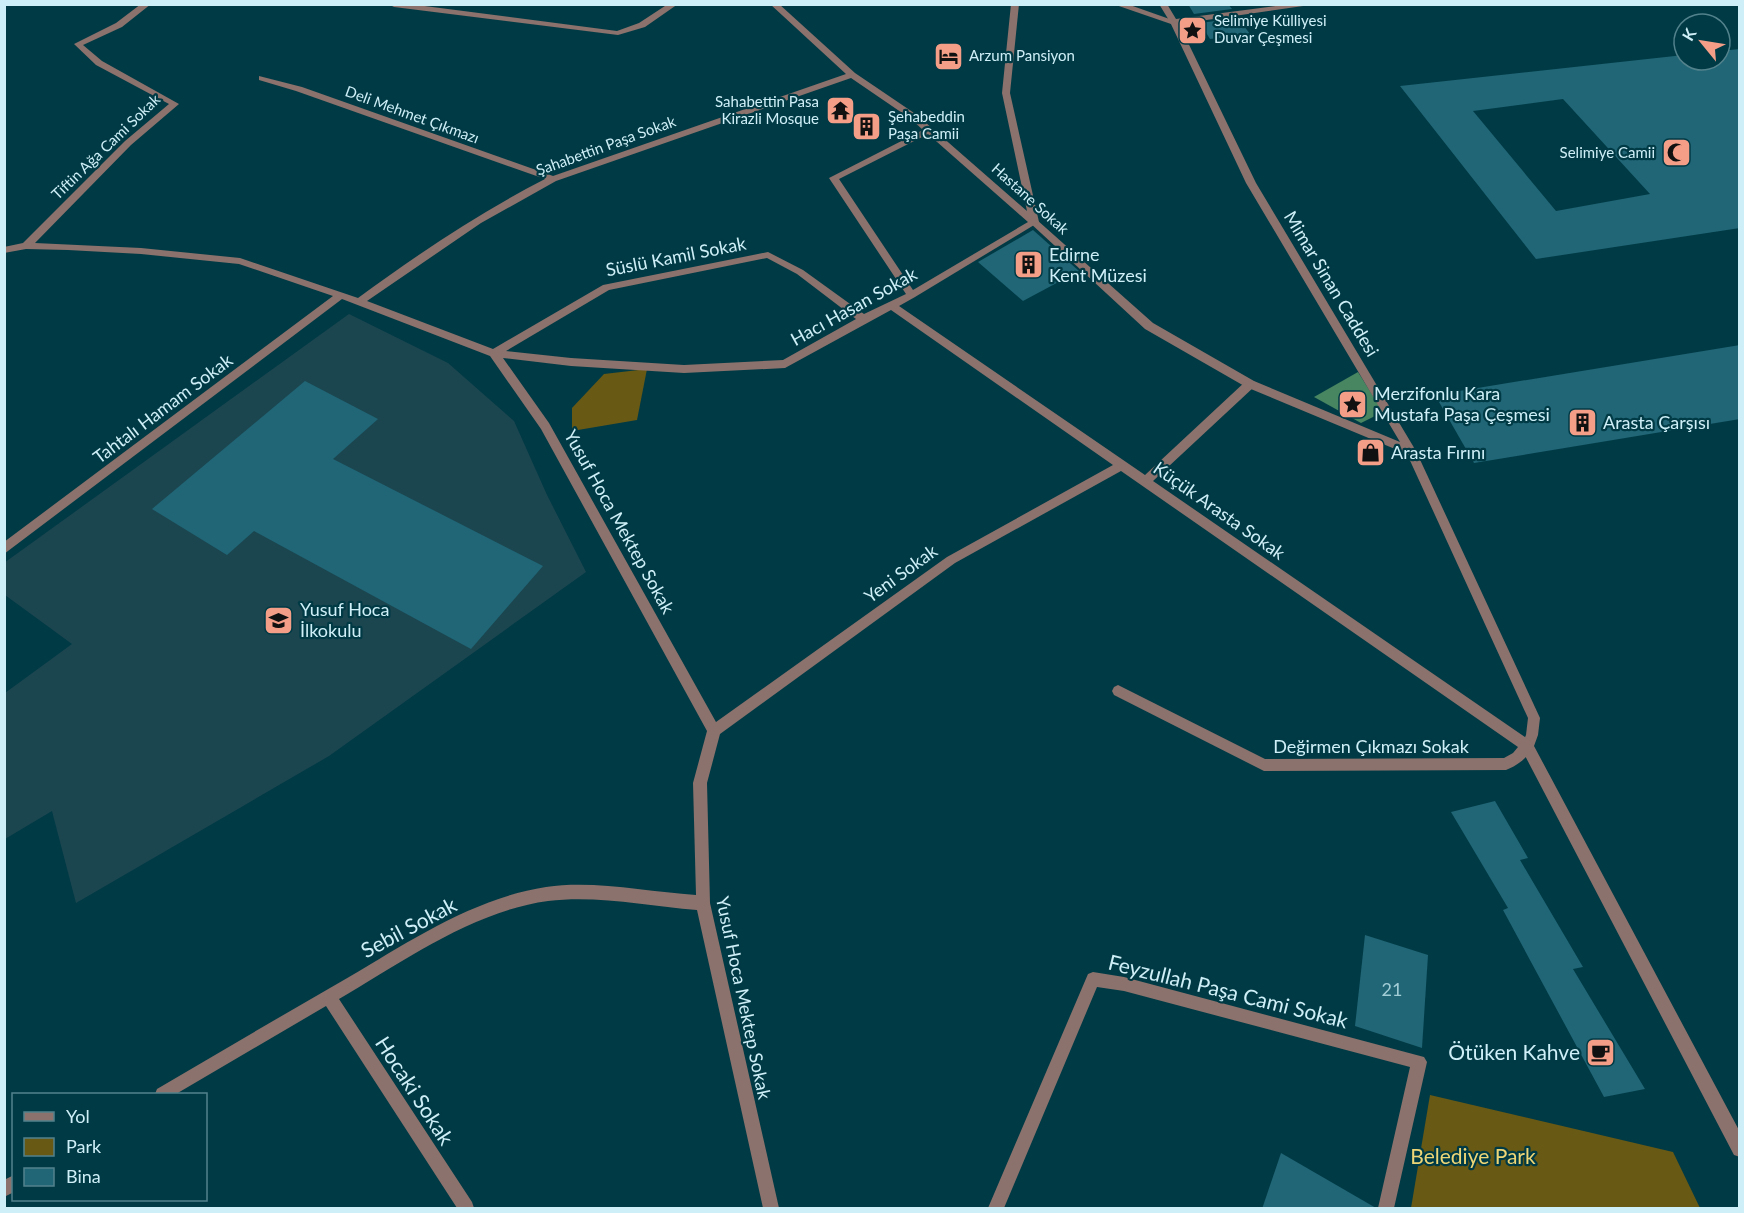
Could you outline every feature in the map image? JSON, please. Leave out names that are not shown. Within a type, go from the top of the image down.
[{"type":"street","name":"Tiftin Ağa Cami Sokak","points":[[26,246],[128,143],[175,104],[99,63],[78,44],[119,25],[147,4]]},
{"type":"street","points":[[394,5],[618,33],[642,25],[674,4]]},
{"type":"street","name":"Hastane Sokak","points":[[774,4],[852,75],[929,130],[1149,326],[1250,384],[1411,451]]},
{"type":"street","points":[[1015,4],[1006,93],[1034,222]]},
{"type":"street","points":[[1117,4],[1174,22],[1313,4]]},
{"type":"street","name":"Mimar Sinan Caddesi","points":[[1163,4],[1174,22],[1251,183],[1411,451],[1534,718],[1532,735],[1527,746]]},
{"type":"street","name":"Şahabettin Paşa Sokak","points":[[359,302],[436,246],[511,200],[553,179],[852,75]]},
{"type":"street","name":"Deli Mehmet Çıkmazı","points":[[262,78],[553,179]]},
{"type":"street","points":[[912,295],[834,178],[929,130]]},
{"type":"street","name":"Hacı Hasan Sokak","points":[[494,353],[571,362],[684,369],[785,364],[863,319],[912,295],[1034,222]]},
{"type":"street","points":[[4,250],[26,246],[141,251],[240,261],[341,295],[494,353]]},
{"type":"street","name":"Süslü Kamil Sokak","points":[[494,353],[606,286],[768,255],[800,272],[863,319]]},
{"type":"street","name":"Tahtalı Hamam Sokak","points":[[4,549],[341,295]]},
{"type":"street","name":"Küçük Arasta Sokak","points":[[891,305],[1527,746]]},
{"type":"street","name":"Yusuf Hoca Mektep Sokak","points":[[494,353],[545,426],[714,731],[700,783],[703,903],[771,1209]]},
{"type":"street","points":[[1145,482],[1250,384]]},
{"type":"street","name":"Yeni Sokak","points":[[714,731],[951,560],[1122,465]]},
{"type":"street","name":"Değirmen Çıkmazı Sokak","points":[[1118,691],[1264,765],[1506,764],[1518,757],[1527,746]]},
{"type":"street","points":[[1527,746],[1740,1149]]},
{"type":"street","name":"Sebil Sokak","points":[[165,1093],[445,929],[528,898],[563,892],[703,903]]},
{"type":"street","name":"Feyzullah Paşa Cami Sokak","points":[[996,1209],[1093,979],[1124,984],[1419,1062],[1386,1209]]},
{"type":"street","name":"Hocaki Sokak","points":[[328,996],[466,1209]]},
{"type":"shaded area","name":"Yusuf Hoca İlkokulu","points":[[349,314],[448,363],[514,421],[547,495],[586,572],[329,756],[76,903],[52,811],[5,839],[5,693],[72,644],[5,595],[4,563]]},
{"type":"shaded area","name":"Merzifonlu Kara Mustafa Paşa Çeşmesi","points":[[1358,372],[1383,412],[1361,423],[1314,397]]},
{"type":"green space","points":[[647,369],[637,420],[572,431],[572,408],[604,374]]},
{"type":"green space","name":"Belediye Park","points":[[1430,1095],[1673,1152],[1700,1208],[1411,1208]]},
{"type":"building","points":[[1188,4],[1228,4],[1232,9],[1194,14]]},
{"type":"building","points":[[1238,18],[1250,34],[1210,39],[1200,23]]},
{"type":"building","name":"Selimiye Camii","points":[[1740,49],[1740,228],[1536,259],[1400,86],[1672,56],[1672,72],[1732,72],[1732,50]],"holes":[[[1563,99],[1650,194],[1556,211],[1473,111]]]},
{"type":"building","name":"Edirne Kent Müzesi","points":[[1033,230],[1079,271],[1023,301],[978,262]]},
{"type":"building","name":"Arasta Çarşısı","points":[[1740,345],[1740,419],[1474,463],[1435,395]]},
{"type":"building","points":[[305,381],[378,419],[333,459],[543,566],[471,649],[254,531],[227,555],[152,509]]},
{"type":"building","points":[[1495,801],[1528,858],[1520,860],[1583,967],[1573,969],[1645,1089],[1604,1097],[1503,910],[1508,908],[1451,812]]},
{"type":"building","points":[[1365,935],[1428,955],[1422,1048],[1355,1026]]},
{"type":"building","points":[[1281,1153],[1376,1208],[1376,1209],[1262,1209]]},
{"type":"place","name":"Selimiye Külliyesi Duvar Çeşmesi","points":[[1193,30]]},
{"type":"place","name":"Arzum Pansiyon","points":[[948,56]]},
{"type":"place","name":"Sahabettin Pasa Kirazli Mosque","points":[[840,111]]},
{"type":"place","name":"Şehabeddin Paşa Camii","points":[[867,126]]},
{"type":"place","name":"Selimiye Camii","points":[[1676,153]]},
{"type":"place","name":"Edirne Kent Müzesi","points":[[1028,265]]},
{"type":"place","name":"Merzifonlu Kara Mustafa Paşa Çeşmesi","points":[[1353,404]]},
{"type":"place","name":"Arasta Çarşısı","points":[[1582,423]]},
{"type":"place","name":"Arasta Fırını","points":[[1370,453]]},
{"type":"place","name":"Yusuf Hoca İlkokulu","points":[[279,620]]},
{"type":"place","name":"Ötüken Kahve","points":[[1601,1053]]}]
